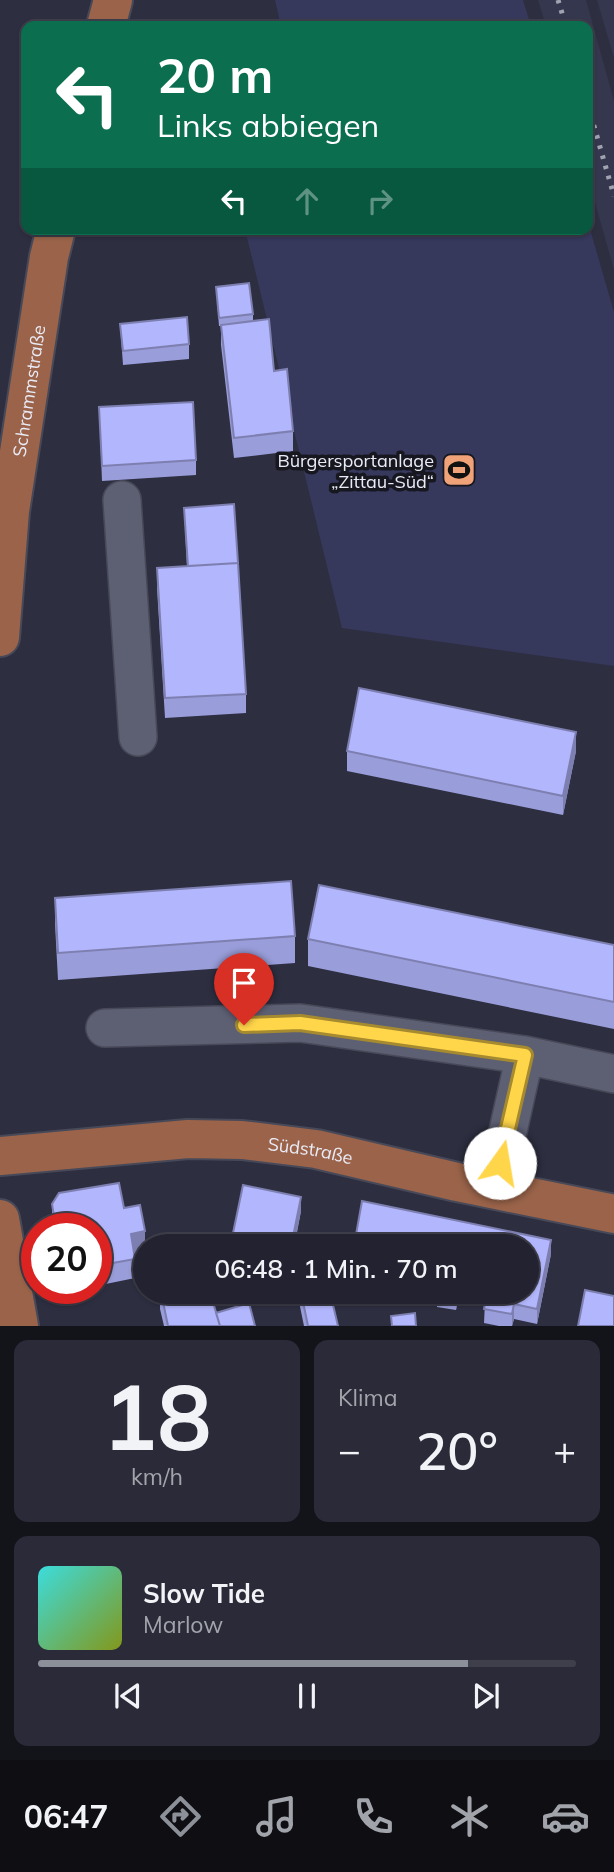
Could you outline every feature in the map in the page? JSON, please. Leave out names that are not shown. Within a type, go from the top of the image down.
[{"type":"main road","points":[[107,21],[113,0]]},
{"type":"main road","name":"Schrammstraße","points":[[0,637],[10,511],[54,235]]},
{"type":"main road","name":"Südstraße","points":[[0,1156],[174,1140],[242,1140],[316,1149],[614,1214]]},
{"type":"main road","points":[[0,1219],[19,1326]]},
{"type":"lane","points":[[122,500],[138,737]]},
{"type":"lane","points":[[105,1028],[300,1023],[525,1055],[614,1074]]},
{"type":"lane","points":[[495,1189],[525,1055]]},
{"type":"shaded area","points":[[275,0],[523,0],[529,21],[280,21]]},
{"type":"shaded area","points":[[538,0],[586,0],[592,21],[544,21]]},
{"type":"shaded area","points":[[597,0],[614,0],[614,58]]},
{"type":"shaded area","points":[[593,25],[614,101],[614,270],[593,195]]},
{"type":"shaded area","name":"Bürgersportanlage „Zittau-Süd“","points":[[246,235],[592,235],[614,312],[614,666],[342,628]]},
{"type":"building","points":[[249,283],[253,314],[219,318],[216,287]]},
{"type":"building","points":[[187,317],[189,344],[123,351],[120,324]]},
{"type":"building","points":[[269,319],[274,371],[287,369],[293,431],[234,438],[221,325]]},
{"type":"building","points":[[193,402],[196,460],[102,466],[99,407]]},
{"type":"building","points":[[234,504],[238,563],[188,566],[184,508]]},
{"type":"building","points":[[238,563],[246,694],[165,698],[157,568]]},
{"type":"building","points":[[359,688],[576,732],[563,796],[347,751]]},
{"type":"building","points":[[291,881],[295,936],[58,953],[55,898]]},
{"type":"building","points":[[319,885],[614,945],[614,1002],[308,939]]},
{"type":"building","points":[[119,1183],[124,1208],[140,1205],[145,1231],[131,1234],[133,1259],[112,1263],[112,1213],[54,1213],[52,1204],[59,1193]]},
{"type":"building","points":[[243,1185],[301,1197],[294,1234],[233,1234]]},
{"type":"building","points":[[362,1201],[522,1234],[356,1234]]},
{"type":"building","points":[[539,1238],[551,1240],[539,1299]]},
{"type":"building","points":[[585,1290],[614,1296],[614,1326],[578,1326]]},
{"type":"building","points":[[163,1304],[214,1304],[220,1326],[168,1326]]},
{"type":"building","points":[[249,1304],[255,1326],[220,1326],[216,1313]]},
{"type":"building","points":[[303,1304],[333,1304],[338,1326],[308,1326]]},
{"type":"building","points":[[485,1304],[514,1304],[512,1314],[484,1309]]},
{"type":"building","points":[[514,1304],[538,1304],[537,1309]]},
{"type":"building","points":[[415,1313],[416,1326],[392,1326],[391,1316]]},
{"type":"railway","points":[[558,0],[564,21]]},
{"type":"railway","points":[[593,122],[614,196]]},
{"type":"place","name":"Bürgersportanlage „Zittau-Süd“","points":[[459,470]]},
{"type":"route","points":[[244,1025],[300,1023],[525,1055],[500,1163]]}]
